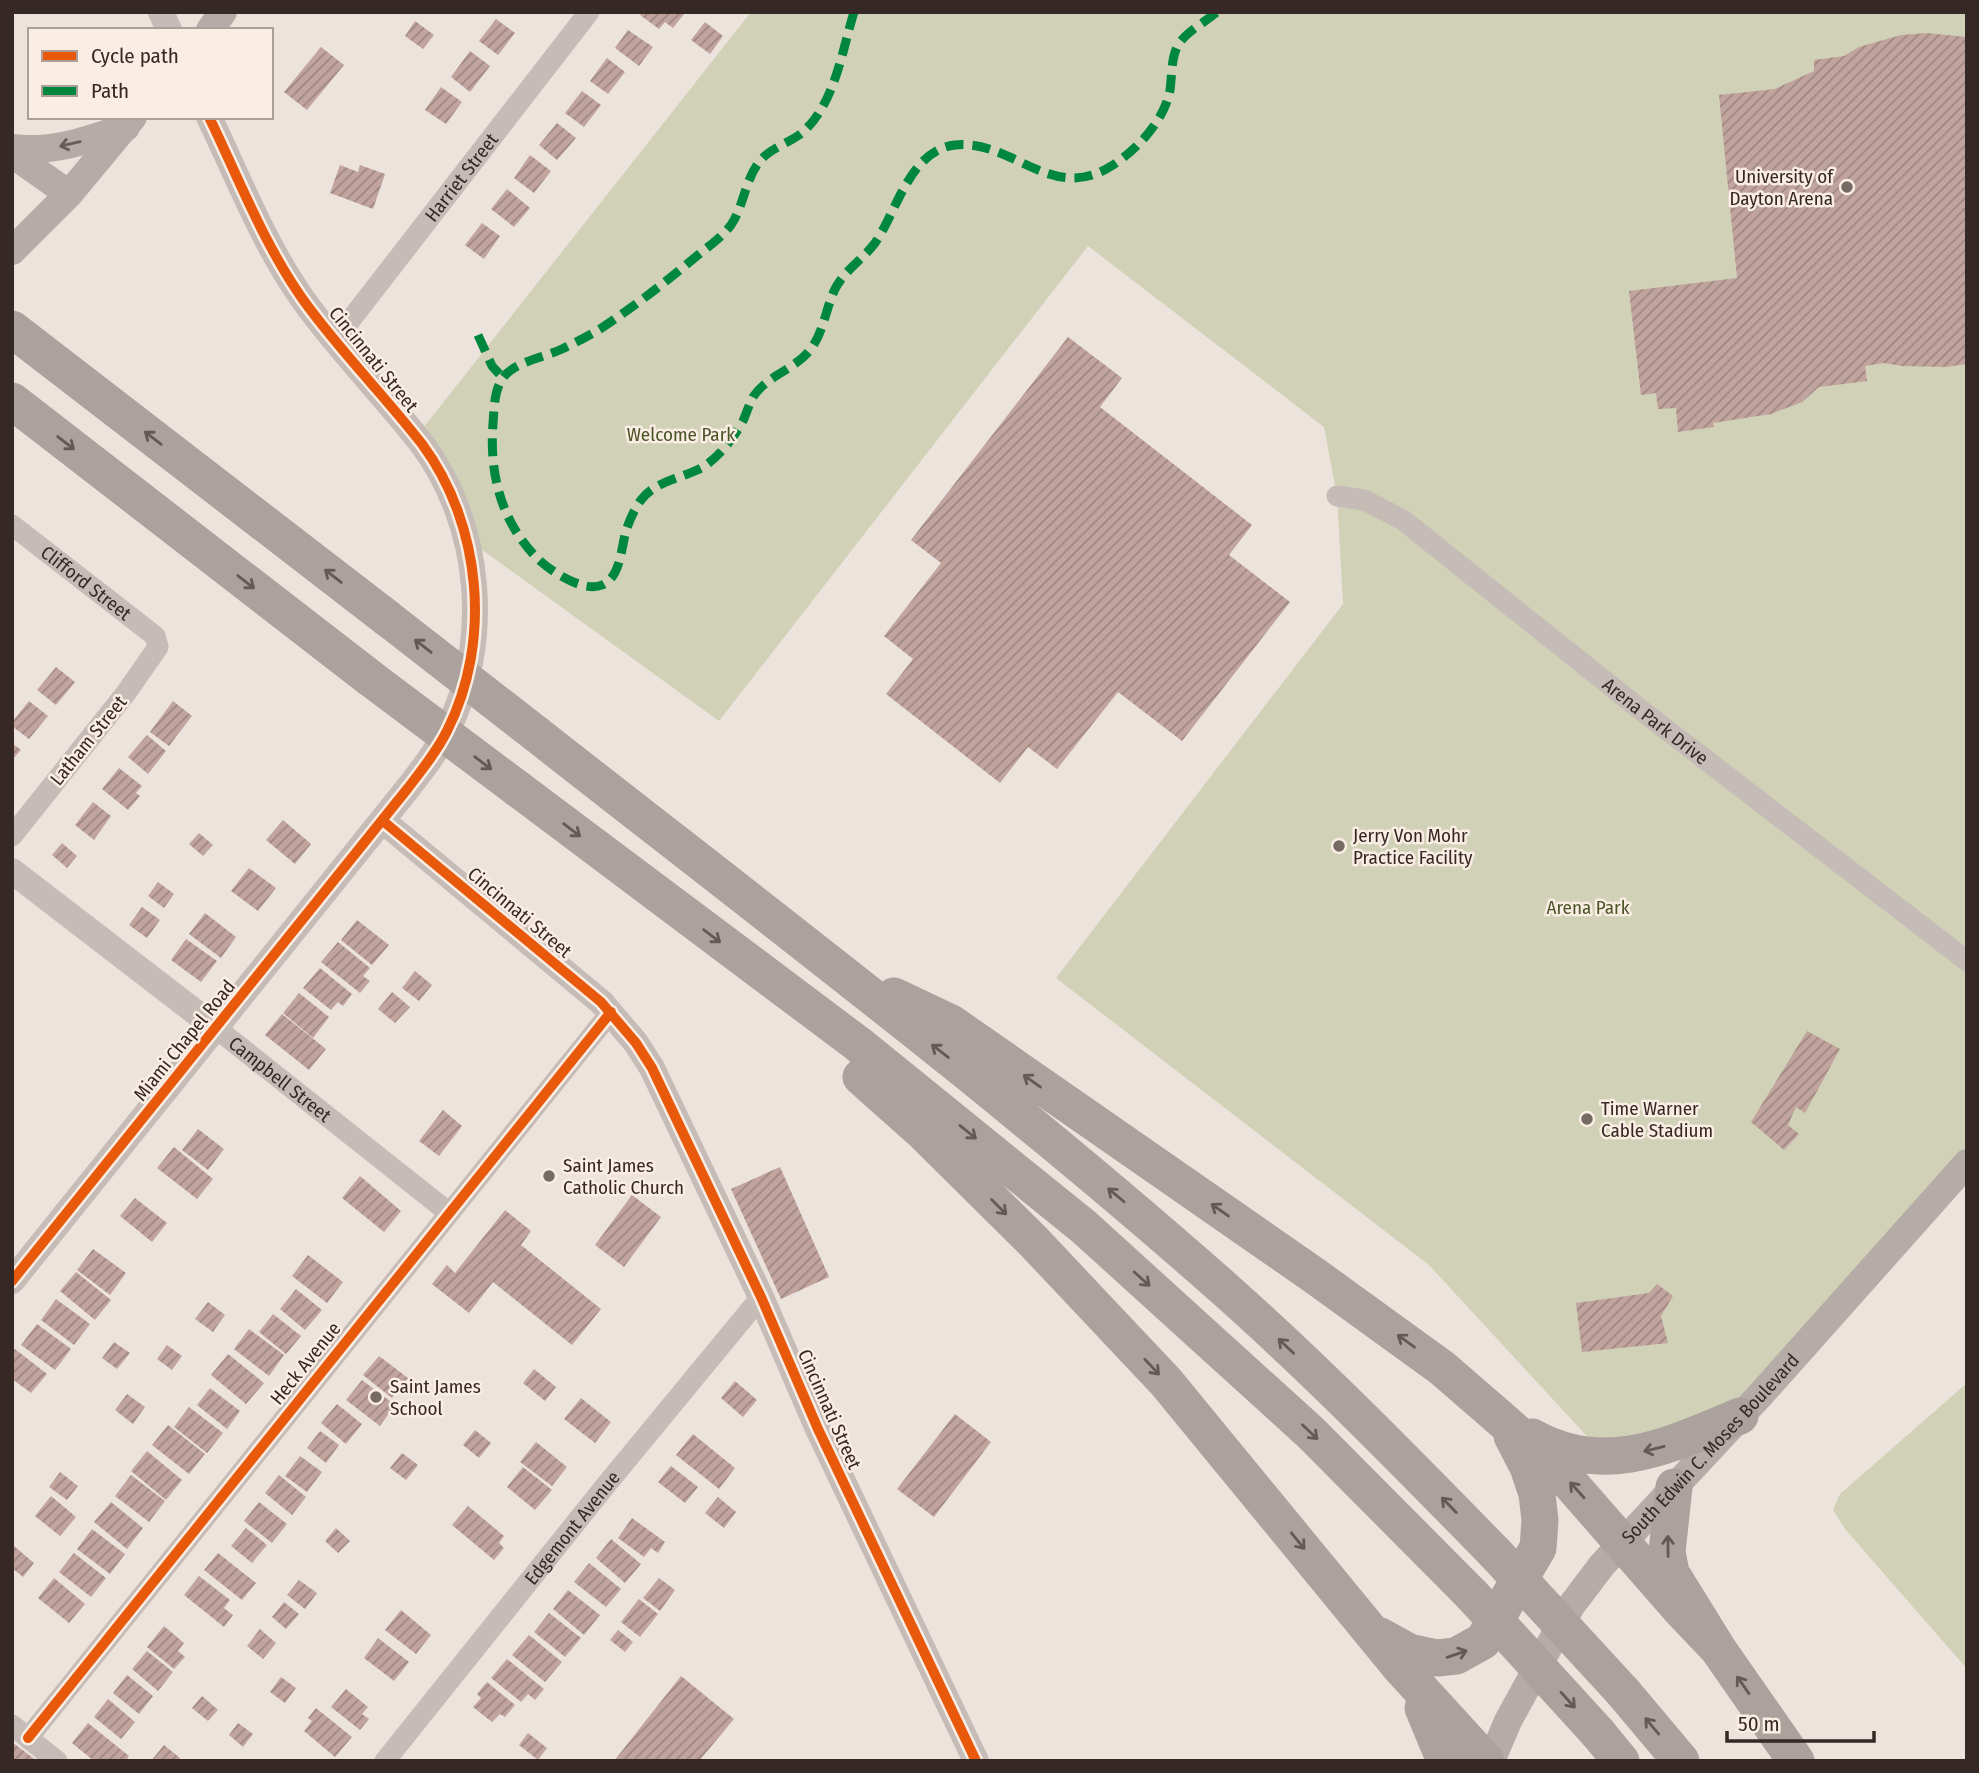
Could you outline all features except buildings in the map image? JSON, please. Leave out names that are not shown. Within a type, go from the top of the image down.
[{"type":"highway","points":[[17,333],[836,969],[1030,1123],[1230,1294],[1415,1471],[1496,1554],[1623,1692],[1681,1761]]},
{"type":"highway","points":[[12,401],[370,678],[898,1076],[1084,1227],[1311,1433],[1472,1595],[1621,1761]]},
{"type":"highway","points":[[836,969],[951,1023],[1442,1368],[1555,1466],[1718,1649]]},
{"type":"highway","points":[[798,1001],[856,1072],[916,1126],[1034,1242],[1166,1382],[1400,1667],[1489,1761]]},
{"type":"highway","points":[[1502,1420],[1547,1445],[1573,1453],[1606,1458],[1628,1456],[1671,1445],[1740,1416]]},
{"type":"highway","points":[[1371,1631],[1409,1652],[1437,1658],[1456,1656],[1483,1641],[1538,1548],[1539,1508],[1531,1474],[1502,1420]]},
{"type":"highway","points":[[1674,1486],[1667,1552],[1671,1573],[1718,1649],[1796,1761]]},
{"type":"highway","points":[[1400,1667],[1429,1717],[1445,1761]]},
{"type":"main road","points":[[211,28],[223,12]]},
{"type":"main road","points":[[12,151],[70,146],[130,122]]},
{"type":"main road","points":[[12,251],[69,194],[130,122]]},
{"type":"main road","points":[[12,151],[69,194]]},
{"type":"main road","name":"South Edwin C. Moses Boulevard","points":[[1489,1761],[1571,1606],[1623,1541],[1740,1416],[1967,1163]]},
{"type":"street","points":[[161,12],[168,28]]},
{"type":"street","name":"Harriet Street","points":[[335,340],[589,12]]},
{"type":"street","name":"Cincinnati Street","points":[[210,119],[283,267],[303,300],[423,446],[444,481],[467,539],[475,601],[474,637],[465,682],[447,731],[383,821],[611,1012],[652,1068],[761,1297],[818,1429],[976,1761]]},
{"type":"street","name":"Arena Park Drive","points":[[1337,496],[1364,500],[1404,520],[1641,710],[1967,961]]},
{"type":"street","name":"Clifford Street","points":[[12,525],[90,584],[158,641]]},
{"type":"street","name":"Latham Street","points":[[12,836],[140,675],[154,656],[158,641]]},
{"type":"street","name":"Miami Chapel Road","points":[[12,1281],[383,821]]},
{"type":"street","name":"Campbell Street","points":[[12,871],[448,1212]]},
{"type":"street","name":"Heck Avenue","points":[[20,1731],[611,1012]]},
{"type":"street","name":"Edgemont Avenue","points":[[385,1761],[761,1297]]},
{"type":"street","points":[[20,1731],[57,1761]]},
{"type":"green space","name":"Arena Park","points":[[751,12],[1967,12],[1967,1163],[1763,1392],[1607,1458],[1429,1265],[1056,978],[1343,604],[1337,496],[1324,427],[1088,246],[719,721],[467,539],[416,437]]},
{"type":"green space","points":[[1967,1383],[1967,1669],[1845,1529],[1833,1510],[1840,1494]]},
{"type":"marked path","points":[[854,12],[836,76],[823,106],[803,132],[760,161],[751,176],[735,218],[724,233],[650,293],[600,329],[562,349],[512,369],[501,381],[495,402],[492,443],[501,498],[507,515],[526,546],[545,565],[569,580],[595,587],[608,581],[617,569],[627,527],[641,500],[654,488],[695,471],[715,458],[735,434],[759,389],[807,354],[817,339],[839,283],[875,243],[906,184],[927,158],[940,149],[955,145],[976,146],[996,151],[1051,175],[1070,178],[1091,175],[1113,165],[1141,142],[1162,112],[1170,90],[1174,57],[1180,42],[1217,12]]},
{"type":"marked path","points":[[478,335],[492,366],[502,377]]},
{"type":"cycle path","points":[[12,1281],[424,767],[447,731],[471,660],[475,622],[474,584],[458,510],[442,476],[422,444],[332,338],[290,280],[264,235],[210,119]]},
{"type":"cycle path","points":[[383,821],[601,1002],[636,1043],[652,1068],[761,1297],[818,1429],[976,1761]]},
{"type":"cycle path","points":[[28,1738],[611,1012]]},
{"type":"place","name":"University of Dayton Arena","points":[[1847,187]]},
{"type":"place","name":"Jerry Von Mohr Practice Facility","points":[[1339,846]]},
{"type":"place","name":"Time Warner Cable Stadium","points":[[1587,1119]]},
{"type":"place","name":"Saint James Catholic Church","points":[[549,1176]]},
{"type":"place","name":"Saint James School","points":[[376,1397]]},
{"type":"park label","name":"Welcome Park","points":[[681,434]]}]
